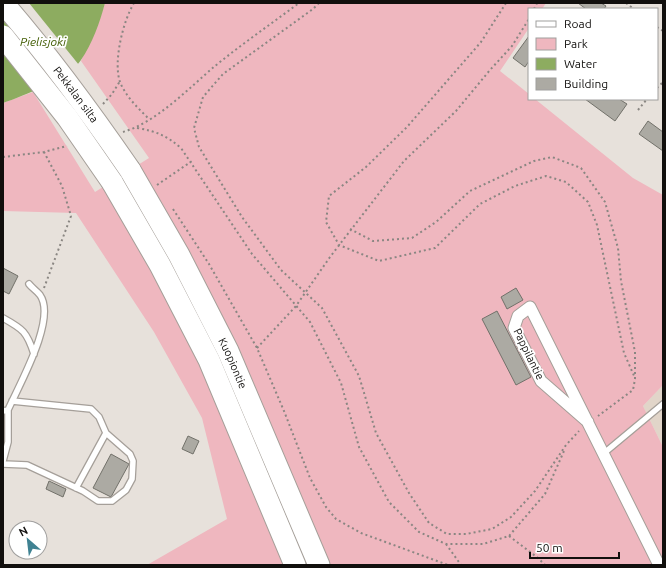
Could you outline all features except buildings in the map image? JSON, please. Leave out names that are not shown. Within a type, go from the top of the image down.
[{"type":"highway","name":"Pekkalan silta","points":[[3,3],[41,47],[85,105],[130,170]]},
{"type":"highway","name":"Pekkalan silta","points":[[3,36],[67,117],[112,182]]},
{"type":"highway","name":"Kuopiontie","points":[[130,170],[179,255],[228,351],[318,565]]},
{"type":"highway","name":"Kuopiontie","points":[[112,182],[160,265],[209,360],[291,560]]},
{"type":"highway","points":[[308,542],[325,565]]},
{"type":"street","name":"Pappilantie","points":[[588,422],[541,381],[514,328],[518,316],[530,306],[554,354],[588,422],[604,454],[659,565]]},
{"type":"lane","points":[[12,400],[91,409],[99,417],[106,433],[130,454],[133,461],[132,478],[126,490],[112,501],[98,501],[76,488],[27,465],[3,462],[8,442],[5,410],[12,400],[34,354],[42,331],[45,313],[40,296],[29,284]]},
{"type":"lane","points":[[3,318],[22,328],[28,337],[34,354]]},
{"type":"lane","points":[[604,454],[663,404]]},
{"type":"lane","points":[[76,488],[106,433]]},
{"type":"path","points":[[134,3],[118,47],[120,81],[132,103],[149,119]]},
{"type":"path","points":[[299,3],[137,128],[154,130],[169,137],[192,161],[252,254],[310,322],[341,383],[359,447],[389,502],[419,532],[446,544],[483,544],[509,536],[545,494],[566,445]]},
{"type":"path","points":[[319,3],[313,10],[223,74],[203,97],[194,128],[199,147],[242,217],[281,270],[322,308],[359,376],[376,433],[409,493],[429,524],[447,534],[466,534],[492,529],[511,517],[535,491],[566,445],[588,422],[617,404],[633,390],[635,379],[635,352],[621,281],[618,248],[605,202],[581,168],[552,157],[521,166],[470,191],[436,222],[412,238],[373,241],[350,229]]},
{"type":"path","points":[[506,3],[481,42],[407,128],[366,167],[329,196],[326,222],[339,245],[379,261],[435,248],[480,204],[515,186],[546,176],[566,182],[588,202],[597,225],[624,353],[635,379]]},
{"type":"path","points":[[257,348],[296,306],[304,292],[350,229],[404,161],[456,111],[512,46],[528,21]]},
{"type":"path","points":[[638,110],[646,100]]},
{"type":"path","points":[[40,296],[71,216],[62,186],[44,152]]},
{"type":"path","points":[[153,180],[157,185],[192,161]]},
{"type":"path","points":[[170,205],[209,264],[257,348],[284,411],[310,478],[326,507],[336,519],[361,533],[448,565]]},
{"type":"path","points":[[509,536],[545,565]]},
{"type":"path","points":[[446,544],[461,565]]},
{"type":"shaded area","points":[[663,385],[663,447],[643,406]]},
{"type":"green space","points":[[105,3],[546,3],[543,8],[528,8],[528,29],[500,71],[528,93],[528,100],[536,100],[633,178],[663,195],[663,385],[643,406],[663,447],[663,565],[147,565],[227,519],[202,418],[154,332],[76,213],[3,211],[3,103],[33,92],[95,192],[149,158],[81,61]]},
{"type":"water","name":"Pielisjoki","points":[[3,3],[105,3],[92,40],[85,54],[75,67],[57,80],[45,86],[3,103]]},
{"type":"pier","points":[[3,3],[29,3],[79,65],[65,76]]}]
